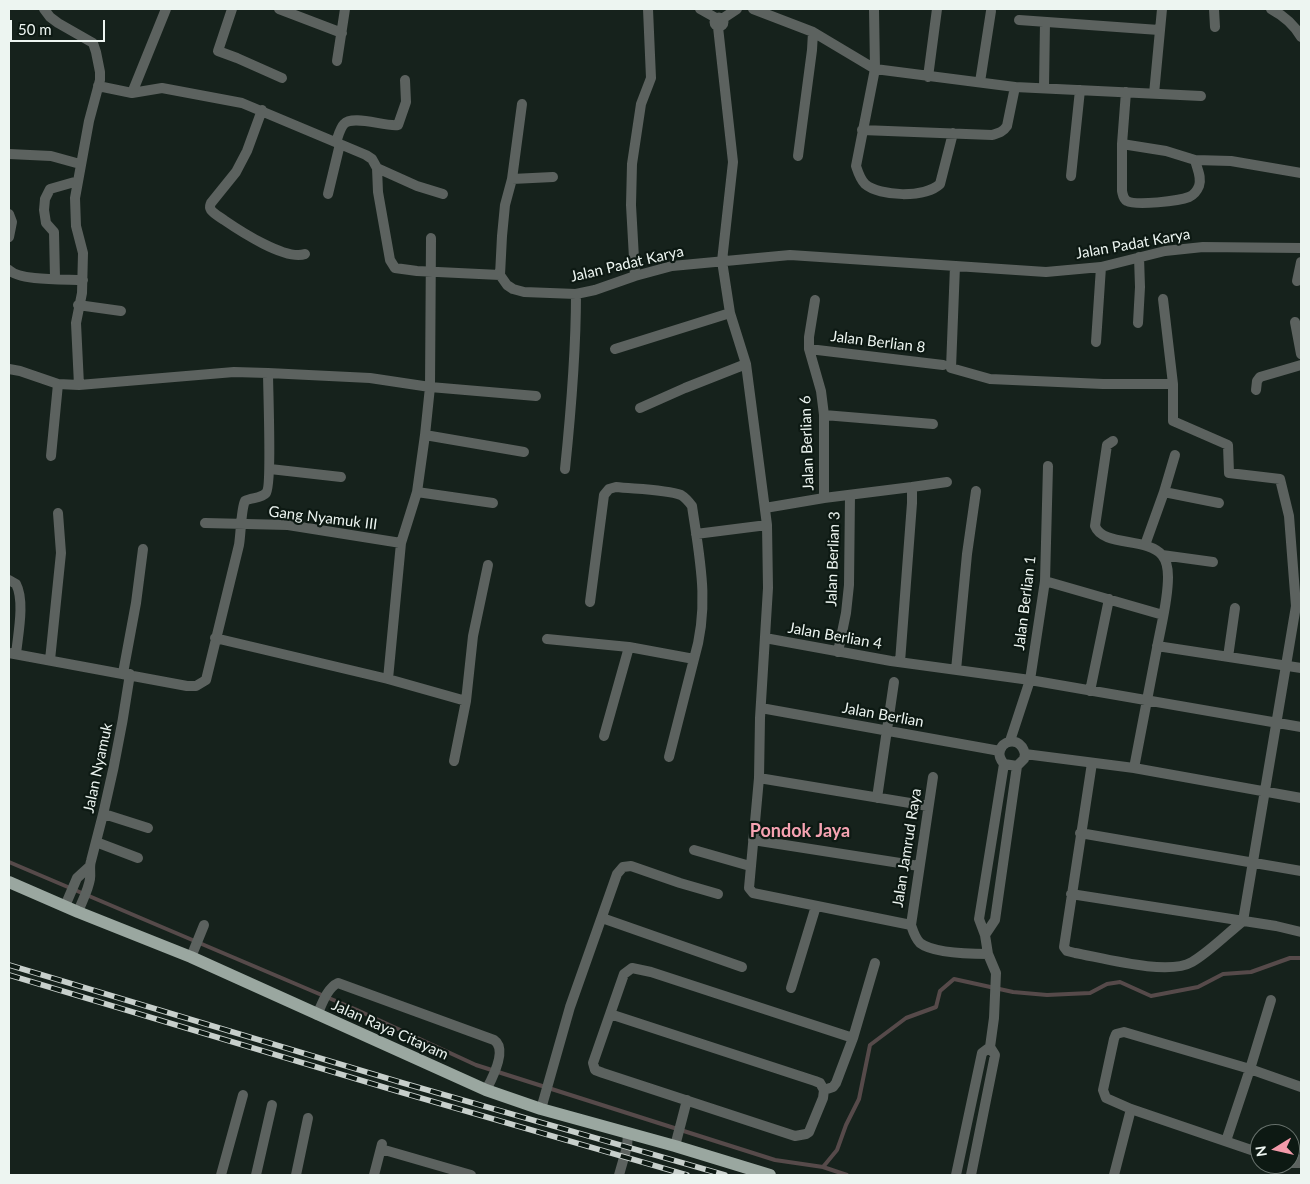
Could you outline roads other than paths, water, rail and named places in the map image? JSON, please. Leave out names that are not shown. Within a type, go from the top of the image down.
[{"type":"main road","name":"Jalan Raya Citayam","points":[[9,882],[80,906],[193,952],[317,1015],[486,1090],[543,1102],[628,1133],[677,1140],[770,1175]]},
{"type":"street","points":[[44,9],[54,21],[92,43],[100,65],[100,80],[89,121],[75,198],[76,226],[83,253],[83,280],[78,305],[76,337],[79,385]]},
{"type":"street","points":[[132,93],[166,9]]},
{"type":"street","points":[[232,9],[216,55],[251,64],[282,78]]},
{"type":"street","points":[[279,9],[342,33]]},
{"type":"street","points":[[338,60],[345,9]]},
{"type":"street","points":[[635,276],[631,205],[632,164],[642,104],[651,78],[648,9]]},
{"type":"street","points":[[700,9],[719,21]]},
{"type":"street","points":[[719,21],[737,9]]},
{"type":"street","points":[[753,9],[813,32],[875,69],[1016,87],[1201,96]]},
{"type":"street","points":[[874,9],[875,69],[856,166],[865,184],[892,194],[926,192],[935,189],[940,184],[953,134]]},
{"type":"street","points":[[928,77],[936,9]]},
{"type":"street","points":[[1154,94],[1162,9]]},
{"type":"street","points":[[1214,9],[1215,27]]},
{"type":"street","points":[[1272,9],[1286,18],[1301,37]]},
{"type":"street","points":[[980,82],[991,11]]},
{"type":"street","points":[[1019,20],[1159,30]]},
{"type":"street","points":[[719,21],[733,162],[722,261],[730,313],[746,364],[767,525],[768,588],[759,778],[749,888],[753,893],[911,925]]},
{"type":"street","points":[[1044,88],[1045,22]]},
{"type":"street","points":[[798,156],[813,32]]},
{"type":"street","points":[[328,194],[338,143],[344,124],[360,120],[393,126],[398,125],[406,102],[404,80]]},
{"type":"street","points":[[98,86],[132,93],[162,88],[242,103],[366,154],[372,159],[377,168],[378,192],[390,260],[395,268],[431,272],[500,275],[504,220],[512,180],[522,104]]},
{"type":"street","points":[[862,130],[992,135],[1004,131],[1007,126],[1016,87]]},
{"type":"street","points":[[1071,176],[1080,90]]},
{"type":"street","points":[[1126,92],[1122,144],[1123,198],[1134,203],[1170,201],[1189,197],[1196,193],[1200,185],[1200,176],[1195,160]]},
{"type":"street","points":[[262,110],[247,151],[236,172],[211,203],[210,207],[212,211],[230,224],[269,247],[299,256],[305,254]]},
{"type":"street","points":[[1122,144],[1166,151],[1195,160],[1231,161],[1301,173]]},
{"type":"street","points":[[9,154],[51,156],[80,164]]},
{"type":"street","points":[[377,168],[417,186],[443,194]]},
{"type":"street","points":[[512,180],[553,177]]},
{"type":"street","points":[[55,278],[55,238],[52,228],[46,223],[46,199],[50,189],[78,181]]},
{"type":"street","points":[[9,214],[12,222],[9,237]]},
{"type":"street","points":[[388,679],[401,543],[417,492],[430,387],[431,238]]},
{"type":"street","name":"Jalan Padat Karya","points":[[500,275],[507,285],[524,292],[576,294],[672,266],[790,255],[1046,272],[1101,268],[1165,251],[1203,247],[1301,248]]},
{"type":"street","points":[[1138,258],[1140,287],[1138,323]]},
{"type":"street","points":[[1297,281],[1301,262]]},
{"type":"street","points":[[955,266],[951,368],[990,379],[1103,384],[1173,384]]},
{"type":"street","points":[[1096,342],[1101,268]]},
{"type":"street","points":[[9,270],[16,276],[83,280]]},
{"type":"street","points":[[564,470],[576,341],[576,294]]},
{"type":"street","points":[[1092,763],[1064,947],[1067,951],[1160,968],[1179,967],[1192,963],[1243,921],[1286,665],[1299,607],[1290,516],[1280,479],[1229,473],[1228,445],[1173,421],[1173,384],[1163,299]]},
{"type":"street","name":"Jalan Berlian 6","points":[[815,300],[809,349],[822,391],[824,415],[824,498]]},
{"type":"street","points":[[78,305],[121,311]]},
{"type":"street","points":[[615,349],[730,313]]},
{"type":"street","points":[[1295,322],[1301,354]]},
{"type":"street","name":"Jalan Berlian 8","points":[[809,349],[943,365]]},
{"type":"street","points":[[640,408],[746,364]]},
{"type":"street","points":[[1256,390],[1257,381],[1260,377],[1301,365]]},
{"type":"street","points":[[9,369],[58,384],[79,385],[234,372],[370,378],[430,387],[536,396]]},
{"type":"street","points":[[9,580],[16,584],[20,595],[20,612],[12,654],[127,673],[187,686],[202,684],[206,680],[239,545],[243,506],[245,501],[265,495],[268,490],[270,469],[268,373]]},
{"type":"street","points":[[51,456],[58,384]]},
{"type":"street","points":[[824,415],[933,424]]},
{"type":"street","points":[[425,436],[524,452]]},
{"type":"street","points":[[1113,441],[1107,445],[1095,526],[1100,534],[1145,545],[1162,555],[1213,562]]},
{"type":"street","points":[[1145,545],[1175,455]]},
{"type":"street","name":"Jalan Berlian 1","points":[[1010,741],[1030,680],[1045,581],[1048,466]]},
{"type":"street","points":[[270,469],[341,478]]},
{"type":"street","points":[[765,508],[824,498],[947,482]]},
{"type":"street","points":[[590,602],[604,495],[609,489],[616,487],[662,492],[683,497],[692,506],[703,592],[703,619],[700,638],[669,757]]},
{"type":"street","points":[[900,662],[912,487]]},
{"type":"street","points":[[956,670],[967,554],[976,490]]},
{"type":"street","points":[[417,492],[493,502]]},
{"type":"street","points":[[1164,492],[1219,503]]},
{"type":"street","name":"Jalan Berlian 3","points":[[838,652],[846,613],[849,585],[850,495]]},
{"type":"street","points":[[50,660],[61,553],[58,513]]},
{"type":"street","name":"Gang Nyamuk III","points":[[205,523],[288,525],[401,543]]},
{"type":"street","points":[[696,534],[767,525]]},
{"type":"street","name":"Jalan Nyamuk","points":[[80,906],[88,889],[89,867],[104,814],[122,724],[143,549]]},
{"type":"street","points":[[1134,768],[1163,615],[1168,577],[1168,568],[1162,555]]},
{"type":"street","points":[[454,761],[466,701],[471,645],[488,564]]},
{"type":"street","points":[[1045,581],[1163,615]]},
{"type":"street","points":[[1090,691],[1109,598]]},
{"type":"street","points":[[1228,658],[1234,608]]},
{"type":"street","points":[[215,638],[388,679],[466,701]]},
{"type":"street","name":"Jalan Berlian 4","points":[[765,638],[900,662],[1030,680],[1301,727]]},
{"type":"street","points":[[547,639],[629,647],[694,659]]},
{"type":"street","points":[[1157,646],[1301,668]]},
{"type":"street","points":[[604,736],[629,647]]},
{"type":"street","points":[[877,798],[894,682]]},
{"type":"street","name":"Jalan Berlian","points":[[761,708],[1000,751]]},
{"type":"street","points":[[971,1175],[994,1063],[994,1055],[990,1047],[994,1018],[996,977],[979,919],[1004,764],[1000,757],[1000,751],[1006,743],[1016,741],[1024,748],[1025,754],[1024,759],[1017,766],[995,920],[985,935]]},
{"type":"street","points":[[1025,754],[1134,768],[1301,798]]},
{"type":"street","points":[[1004,764],[1017,766]]},
{"type":"street","name":"Jalan Jamrud Raya","points":[[933,777],[911,925],[919,942],[930,948],[971,954],[988,954]]},
{"type":"street","points":[[759,778],[928,806]]},
{"type":"street","points":[[104,814],[148,828]]},
{"type":"street","points":[[1080,833],[1301,870]]},
{"type":"street","points":[[753,840],[919,866]]},
{"type":"street","points":[[96,842],[138,858]]},
{"type":"street","points":[[694,850],[750,866]]},
{"type":"street","points":[[543,1102],[570,1007],[617,874],[623,867],[631,866],[680,884],[718,894]]},
{"type":"street","name":"Jalan Nyamuk","points":[[66,901],[81,873],[89,867]]},
{"type":"street","points":[[1071,894],[1276,926],[1301,932]]},
{"type":"street","points":[[791,988],[816,906]]},
{"type":"street","points":[[602,918],[742,967]]},
{"type":"street","points":[[193,952],[202,930]]},
{"type":"street","points":[[824,1090],[833,1087],[836,1083],[875,963]]},
{"type":"street","points":[[610,1014],[820,1083],[824,1090],[823,1098],[809,1132],[801,1136],[795,1136],[596,1070],[593,1063],[595,1055],[624,974],[632,968],[638,968],[852,1038]]},
{"type":"street","points":[[317,1015],[329,991],[334,984],[338,983],[494,1040],[500,1048],[500,1056],[486,1090]]},
{"type":"street","points":[[1226,1141],[1271,1000]]},
{"type":"street","points":[[1250,1149],[1131,1109],[1106,1098],[1103,1090],[1114,1039],[1119,1032],[1133,1034],[1250,1069],[1301,1087]]},
{"type":"street","points":[[956,1175],[982,1053],[990,1047]]},
{"type":"street","points":[[221,1175],[243,1095]]},
{"type":"street","points":[[677,1140],[687,1100]]},
{"type":"street","points":[[256,1175],[272,1105]]},
{"type":"street","points":[[1114,1175],[1131,1109]]},
{"type":"street","points":[[296,1175],[308,1118]]},
{"type":"street","points":[[619,1175],[627,1147],[628,1133]]},
{"type":"street","points":[[374,1175],[381,1146],[471,1175]]},
{"type":"waterway","points":[[9,862],[357,1010],[476,1065],[775,1160],[823,1167],[847,1175]]},
{"type":"waterway","points":[[823,1167],[837,1150],[846,1125],[859,1099],[870,1045],[906,1018],[936,1007],[940,991],[954,979],[1013,992],[1047,995],[1090,993],[1107,984],[1120,982],[1151,996],[1198,987],[1223,974],[1251,972],[1290,958],[1301,958]]},
{"type":"railway","points":[[9,965],[403,1083],[725,1175]]},
{"type":"railway","points":[[9,975],[400,1092],[687,1175]]},
{"type":"district","name":"Pondok Jaya","points":[[800,831]]}]
